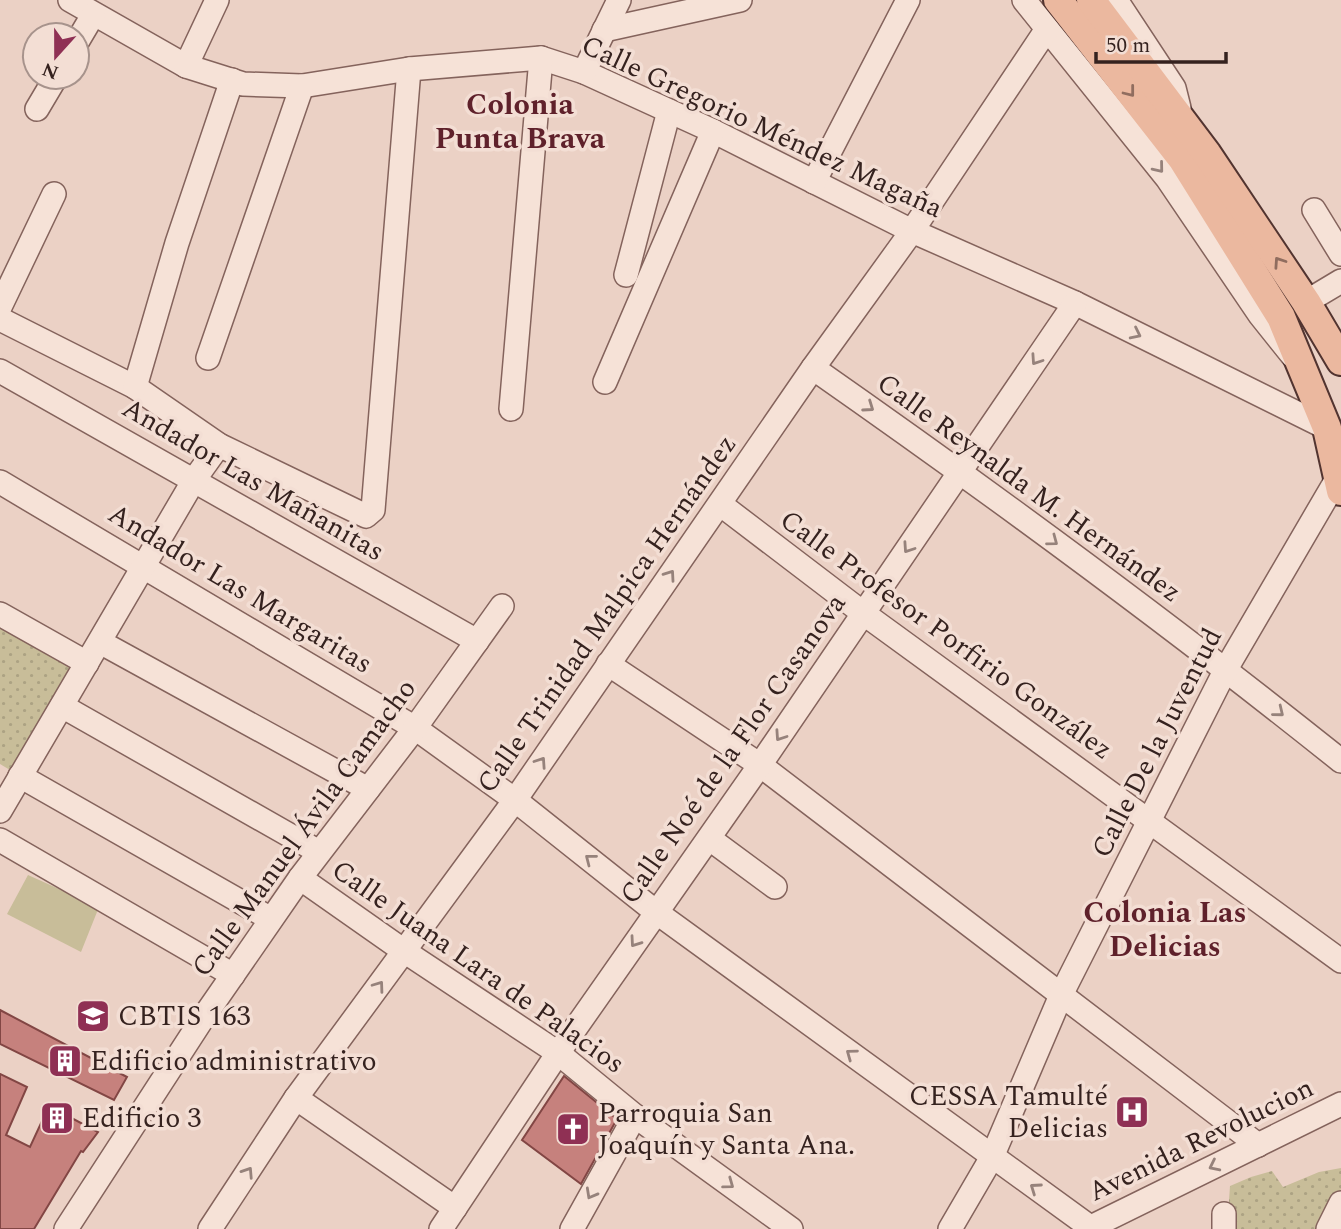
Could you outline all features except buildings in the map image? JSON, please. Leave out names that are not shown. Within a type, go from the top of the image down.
[{"type":"main road","points":[[1058,0],[1183,160],[1281,317],[1299,365],[1334,439],[1339,485]]},
{"type":"main road","points":[[1091,0],[1207,154],[1306,302],[1341,361]]},
{"type":"street","name":"Calle Gregorio Méndez Magaña","points":[[70,0],[186,66],[243,84],[302,86],[409,69],[541,58],[584,72],[713,131],[912,231],[1075,303],[1334,439]]},
{"type":"street","points":[[186,66],[217,0]]},
{"type":"street","points":[[584,72],[619,0]]},
{"type":"street","points":[[604,30],[740,0]]},
{"type":"street","points":[[814,182],[908,0]]},
{"type":"street","points":[[1024,0],[1167,178],[1260,316],[1299,365]]},
{"type":"street","points":[[1116,0],[1174,88],[1183,125]]},
{"type":"street","points":[[89,21],[93,15]]},
{"type":"street","name":"Calle Trinidad Malpica Hernández","points":[[211,1229],[296,1098],[515,800],[813,368],[912,231],[1047,29]]},
{"type":"street","points":[[511,409],[541,58]]},
{"type":"street","points":[[0,319],[135,387],[219,445],[366,516],[373,510],[409,69]]},
{"type":"street","points":[[135,387],[177,243],[232,80]]},
{"type":"street","points":[[208,358],[302,86]]},
{"type":"street","points":[[37,109],[48,91]]},
{"type":"street","points":[[626,275],[669,111]]},
{"type":"street","points":[[605,382],[713,131]]},
{"type":"street","points":[[0,307],[54,194]]},
{"type":"street","points":[[1314,211],[1341,254]]},
{"type":"street","points":[[1306,302],[1341,281]]},
{"type":"street","name":"Calle Noé de la Flor Casanova","points":[[441,1229],[558,1053],[709,839],[1075,303]]},
{"type":"street","name":"Calle Reynalda M. Hernández","points":[[813,368],[960,471],[1226,669],[1341,761]]},
{"type":"street","name":"Andador Las Mañanitas","points":[[0,371],[477,642]]},
{"type":"street","points":[[0,811],[194,480],[219,445]]},
{"type":"street","name":"Andador Las Margaritas","points":[[0,482],[415,728],[515,800],[656,912],[1089,1228]]},
{"type":"street","name":"Calle De la Juventud","points":[[950,1229],[992,1157],[1062,993],[1226,669],[1339,485]]},
{"type":"street","name":"Calle Profesor Porfirio González","points":[[720,504],[863,613],[1341,961]]},
{"type":"street","name":"Calle Manuel Ávila Camacho","points":[[66,1229],[271,919],[415,728],[502,606]]},
{"type":"street","points":[[0,614],[87,663]]},
{"type":"street","points":[[100,642],[368,789]]},
{"type":"street","points":[[608,664],[760,765],[1258,1145]]},
{"type":"street","points":[[62,706],[319,852]]},
{"type":"street","points":[[20,776],[271,919]]},
{"type":"street","points":[[709,839],[775,887]]},
{"type":"street","points":[[0,840],[233,975]]},
{"type":"street","name":"Calle Juana Lara de Palacios","points":[[300,878],[558,1053],[635,1116],[791,1229]]},
{"type":"street","points":[[296,1098],[455,1208]]},
{"type":"street","name":"Avenida Revolucion","points":[[1089,1228],[1341,1104]]},
{"type":"street","points":[[572,1229],[635,1116]]},
{"type":"street","points":[[1328,1229],[1341,1203]]},
{"type":"shaded area","points":[[0,614],[87,663],[20,776],[0,764]]},
{"type":"shaded area","points":[[28,875],[99,907],[81,952],[7,914]]},
{"type":"shaded area","points":[[1341,1168],[1341,1189],[1318,1229],[1227,1229],[1230,1186],[1272,1171],[1283,1187],[1319,1172]]},
{"type":"place","name":"CBTIS 163","points":[[93,1016]]},
{"type":"place","name":"Edificio administrativo","points":[[65,1061]]},
{"type":"place","name":"CESSA Tamulté Delicias","points":[[1132,1112]]},
{"type":"place","name":"Edificio 3","points":[[57,1118]]},
{"type":"place","name":"Parroquia San Joaquín y Santa Ana.","points":[[573,1129]]},
{"type":"district","name":"Colonia Punta Brava","points":[[520,122]]},
{"type":"district","name":"Colonia Las Delicias","points":[[1165,930]]}]
